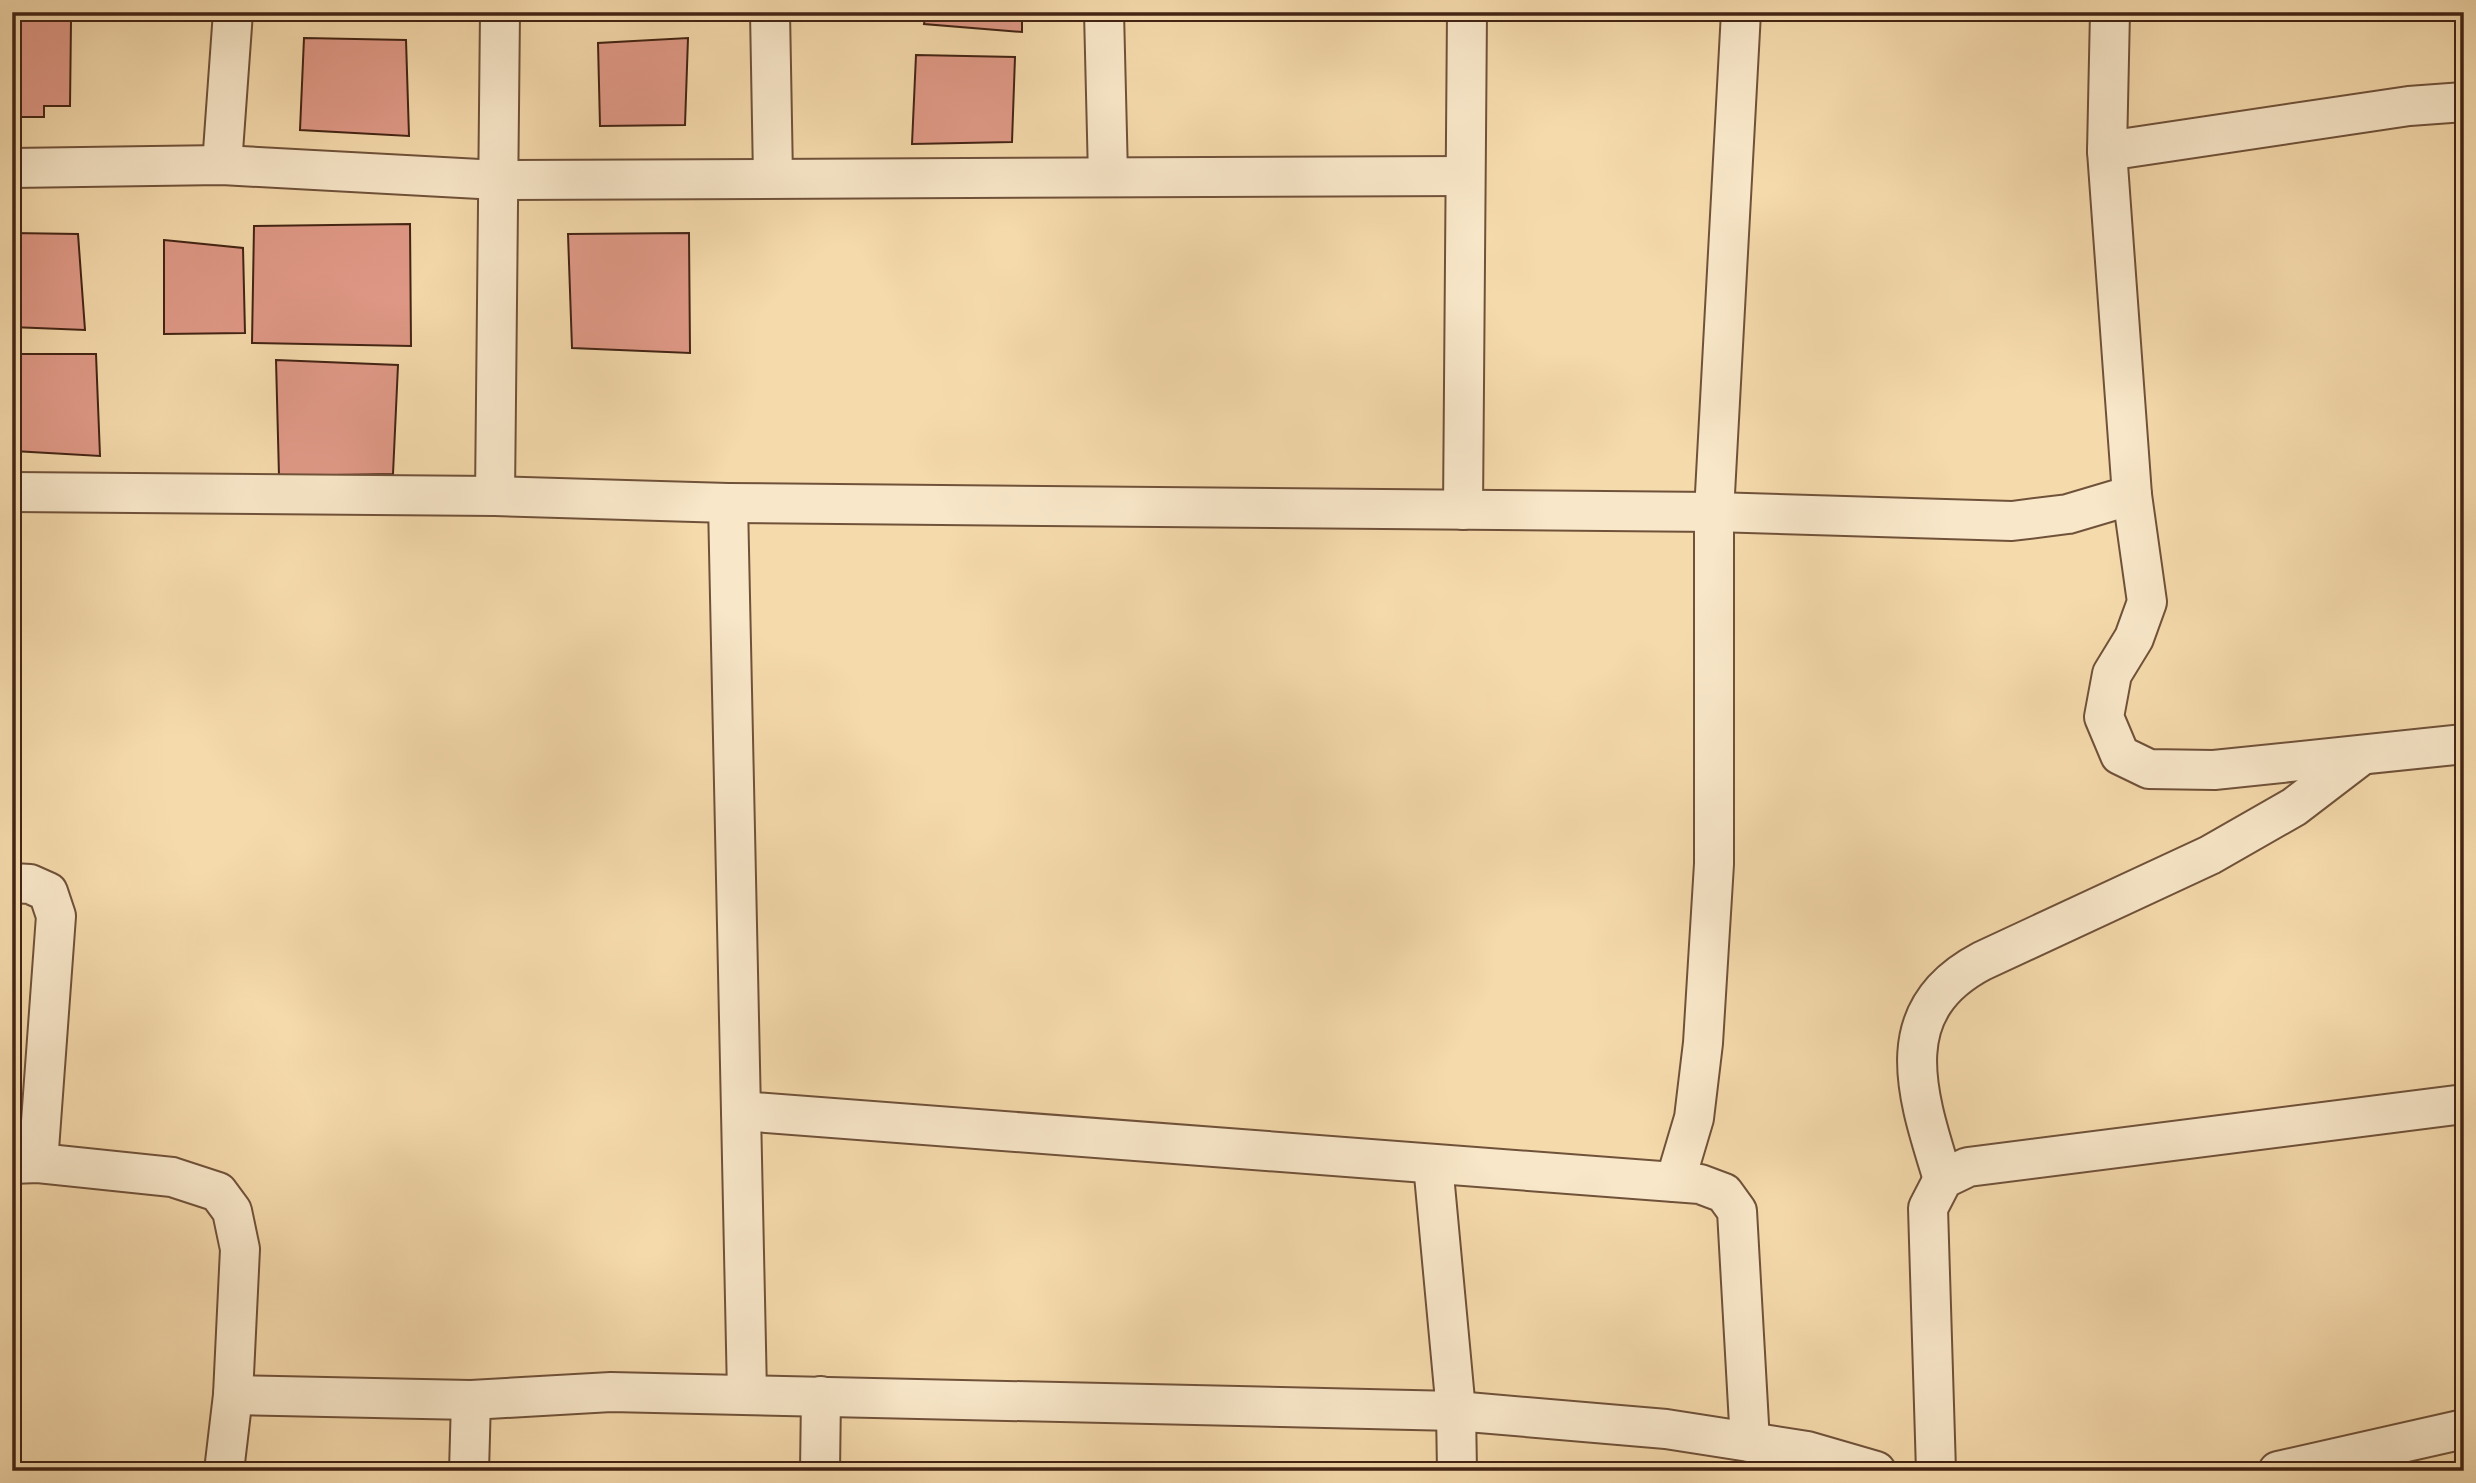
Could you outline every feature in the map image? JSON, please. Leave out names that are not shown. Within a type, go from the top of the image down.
[{"type":"street","points":[[222,164],[233,12]]},
{"type":"street","points":[[495,496],[500,12]]},
{"type":"street","points":[[770,12],[773,177]]},
{"type":"street","points":[[1104,12],[1108,177]]},
{"type":"street","points":[[1463,510],[1467,12]]},
{"type":"street","points":[[1675,1182],[1694,1118],[1703,1043],[1714,864],[1714,512],[1741,12]]},
{"type":"street","points":[[2110,12],[2107,151],[2132,495],[2147,602],[2134,638],[2112,674],[2104,717],[2120,755],[2149,769],[2214,770],[2464,744]]},
{"type":"street","points":[[2107,151],[2409,106],[2464,102]]},
{"type":"street","points":[[12,168],[222,164],[498,180],[1465,176]]},
{"type":"street","points":[[12,492],[495,496],[727,503],[1714,512],[2012,521],[2068,514],[2132,495]]},
{"type":"street","points":[[727,503],[747,1393]]},
{"type":"street","points":[[1943,1180],[1930,1138],[1917,1079],[1917,1048],[1920,1028],[1930,1006],[1944,987],[1961,972],[1982,961],[2210,855],[2294,807],[2362,755]]},
{"type":"street","points":[[12,883],[30,884],[48,892],[56,916],[25,1163],[172,1177],[218,1192],[232,1210],[240,1249],[233,1395],[224,1471]]},
{"type":"street","points":[[1936,1471],[1928,1208],[1943,1180],[1968,1167],[2464,1104]]},
{"type":"street","points":[[741,1111],[1700,1184],[1724,1193],[1737,1211],[1750,1442]]},
{"type":"street","points":[[1433,1164],[1456,1411],[1457,1471]]},
{"type":"street","points":[[233,1395],[471,1400],[611,1392],[747,1393],[1456,1411],[1665,1429],[1807,1451],[1877,1471]]},
{"type":"street","points":[[820,1471],[821,1396]]},
{"type":"street","points":[[469,1471],[471,1400]]},
{"type":"street","points":[[2278,1471],[2464,1429]]},
{"type":"building","points":[[926,12],[1022,12],[1022,32],[924,24]]},
{"type":"building","points":[[12,20],[71,21],[70,106],[44,106],[44,117],[12,117]]},
{"type":"building","points":[[304,38],[406,40],[409,136],[300,130]]},
{"type":"building","points":[[688,38],[685,125],[600,126],[598,43]]},
{"type":"building","points":[[916,55],[1015,57],[1012,142],[912,144]]},
{"type":"building","points":[[410,224],[411,346],[252,343],[254,226]]},
{"type":"building","points":[[12,233],[78,234],[85,330],[12,327]]},
{"type":"building","points":[[689,233],[690,353],[572,348],[568,234]]},
{"type":"building","points":[[164,240],[243,248],[245,333],[164,334]]},
{"type":"building","points":[[12,354],[96,354],[100,456],[14,451]]},
{"type":"building","points":[[276,360],[398,365],[393,474],[279,476]]}]
